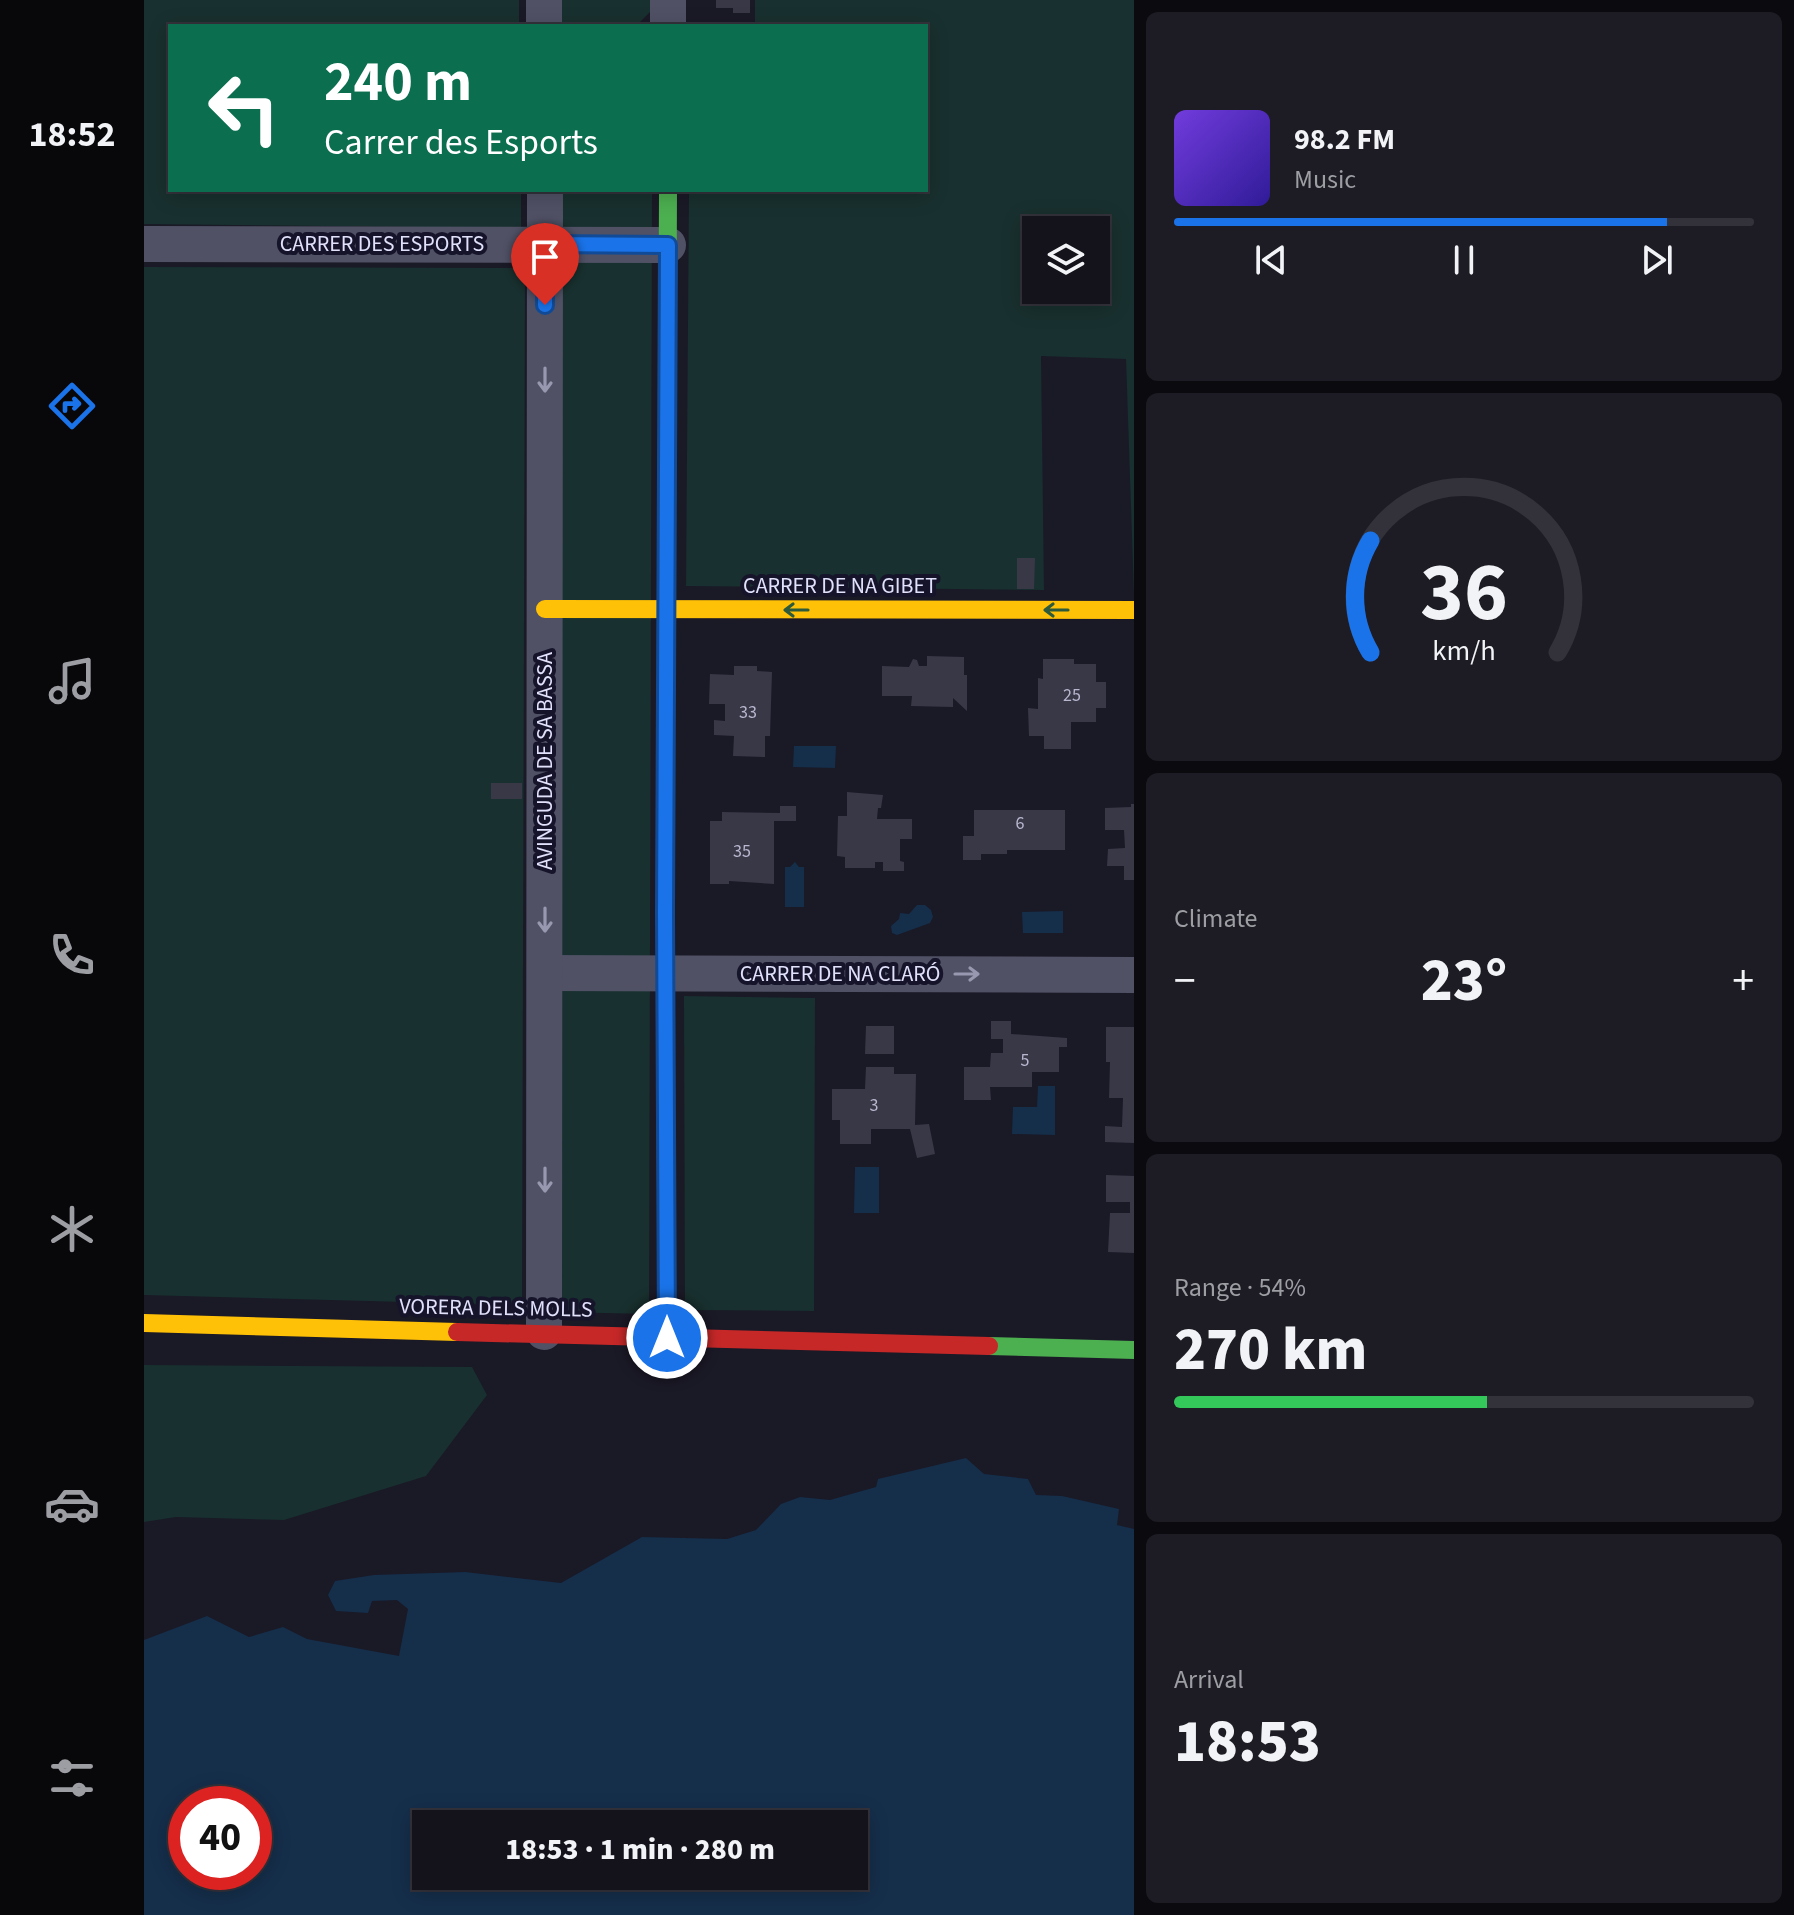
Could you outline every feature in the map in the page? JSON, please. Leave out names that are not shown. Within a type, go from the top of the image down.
[{"type":"street","points":[[544,0],[544,24]]},
{"type":"street","points":[[668,0],[668,24]]},
{"type":"street","name":"AVINGUDA DE SA BASSA","points":[[544,1332],[545,192]]},
{"type":"street","points":[[667,1338],[668,192]]},
{"type":"street","name":"CARRER DES ESPORTS","points":[[144,244],[668,245]]},
{"type":"street","name":"CARRER DE NA GIBET","points":[[545,609],[1134,610]]},
{"type":"street","name":"CARRER DE NA CLARÓ","points":[[545,973],[1134,975]]},
{"type":"street","name":"VORERA DELS MOLLS","points":[[144,1323],[1134,1350]]},
{"type":"green space","points":[[144,0],[519,0],[519,24],[168,24],[168,192],[521,192],[521,228],[144,224]]},
{"type":"green space","points":[[561,0],[651,0],[650,12],[638,24],[561,24]]},
{"type":"green space","points":[[755,0],[1134,0],[1134,595],[1126,359],[1041,356],[1044,590],[686,586],[689,192],[928,192],[928,24],[755,24]]},
{"type":"green space","points":[[560,192],[652,192],[649,1314],[557,1312]]},
{"type":"green space","points":[[144,267],[525,268],[522,1305],[144,1295]]},
{"type":"green space","points":[[684,996],[815,998],[814,1311],[685,1310]]},
{"type":"green space","points":[[144,1365],[472,1367],[487,1395],[426,1476],[284,1520],[176,1517],[144,1522]]},
{"type":"water","points":[[794,746],[836,746],[835,768],[793,767]]},
{"type":"water","points":[[795,862],[799,867],[804,867],[804,907],[785,907],[785,867]]},
{"type":"water","points":[[917,905],[925,905],[931,910],[933,917],[930,923],[897,935],[892,933],[891,926],[899,919],[900,913],[909,914]]},
{"type":"water","points":[[1063,911],[1063,933],[1023,933],[1022,912]]},
{"type":"water","points":[[1038,1086],[1055,1086],[1055,1135],[1012,1134],[1013,1107],[1037,1107]]},
{"type":"water","points":[[855,1167],[879,1167],[879,1213],[854,1213]]},
{"type":"water","points":[[966,1458],[984,1474],[1028,1479],[1036,1495],[1062,1496],[1119,1509],[1117,1525],[1134,1529],[1134,1915],[144,1915],[144,1640],[207,1616],[249,1637],[283,1627],[307,1639],[399,1656],[408,1609],[397,1600],[372,1601],[368,1613],[336,1611],[328,1595],[335,1581],[374,1575],[465,1572],[561,1583],[642,1537],[727,1539],[756,1530],[781,1504],[800,1497],[830,1500],[876,1487],[878,1479]]},
{"type":"building","points":[[716,0],[750,0],[750,13],[733,13],[733,8],[716,8]]},
{"type":"building","points":[[1017,558],[1035,558],[1034,589],[1017,589]]},
{"type":"building","points":[[927,656],[964,657],[967,711],[953,698],[953,707],[911,706],[912,696],[882,696],[882,666],[909,667],[913,659],[919,666],[927,666]]},
{"type":"building","points":[[1043,659],[1074,659],[1074,664],[1096,664],[1096,682],[1106,682],[1106,708],[1096,708],[1096,722],[1071,722],[1071,749],[1044,749],[1044,736],[1029,736],[1028,708],[1038,709],[1038,678],[1043,679]]},
{"type":"building","points":[[734,666],[757,666],[757,671],[772,672],[770,736],[765,736],[765,757],[733,756],[734,736],[714,735],[714,720],[725,721],[725,704],[709,704],[710,674],[734,675]]},
{"type":"building","points":[[491,783],[522,783],[522,799],[491,799]]},
{"type":"building","points":[[847,792],[883,795],[877,819],[912,819],[912,839],[900,839],[900,861],[904,862],[904,871],[883,871],[883,862],[875,862],[875,868],[845,868],[845,857],[837,856],[838,816],[847,816]]},
{"type":"building","points":[[1134,804],[1134,880],[1124,880],[1124,866],[1107,866],[1108,849],[1125,848],[1124,830],[1105,830],[1105,808],[1131,807]]},
{"type":"building","points":[[780,806],[796,806],[796,821],[774,821],[774,884],[729,881],[729,884],[710,884],[710,821],[722,821],[722,812],[780,813]]},
{"type":"building","points":[[974,810],[1065,810],[1065,850],[1007,850],[1007,854],[981,854],[981,860],[963,860],[963,836],[974,836]]},
{"type":"building","points":[[991,1021],[1011,1021],[1011,1034],[1067,1038],[1067,1047],[1059,1047],[1059,1072],[1032,1072],[1032,1087],[990,1087],[991,1100],[964,1100],[964,1067],[990,1067],[991,1053],[1003,1053],[1003,1039],[991,1039]]},
{"type":"building","points":[[866,1026],[894,1026],[894,1054],[865,1054]]},
{"type":"building","points":[[1106,1027],[1134,1027],[1134,1143],[1105,1142],[1105,1126],[1122,1127],[1123,1098],[1109,1098],[1110,1062],[1106,1062]]},
{"type":"building","points":[[866,1067],[894,1067],[894,1074],[916,1074],[915,1125],[929,1124],[935,1154],[917,1158],[910,1129],[871,1129],[871,1144],[840,1144],[840,1120],[832,1120],[832,1089],[865,1089]]},
{"type":"building","points":[[1106,1175],[1134,1176],[1134,1253],[1108,1252],[1110,1213],[1130,1213],[1130,1202],[1106,1202]]},
{"type":"traffic: fast","points":[[666,682],[668,192]]},
{"type":"traffic: fast","points":[[989,1346],[1134,1350]]},
{"type":"traffic: slow","points":[[545,609],[1134,610]]},
{"type":"traffic: slow","points":[[665,1038],[666,682]]},
{"type":"traffic: slow","points":[[144,1323],[457,1332]]},
{"type":"traffic: jam","points":[[665,1038],[667,1338]]},
{"type":"traffic: jam","points":[[457,1332],[989,1346]]},
{"type":"route","points":[[545,305],[545,244],[668,245],[667,1338]]}]
